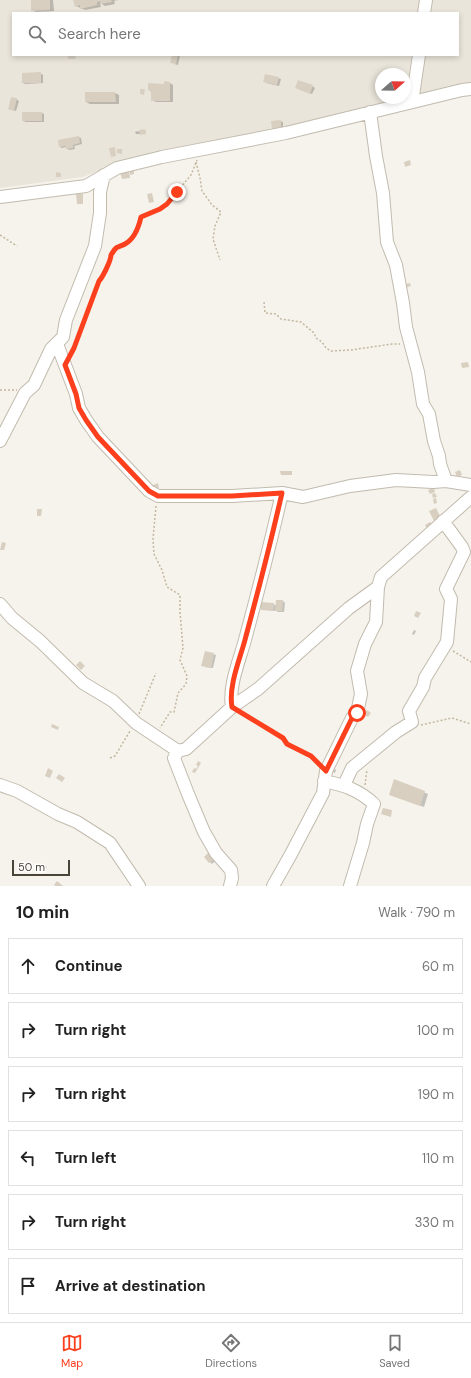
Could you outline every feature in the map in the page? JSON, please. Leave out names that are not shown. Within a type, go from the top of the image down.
[{"type":"street","points":[[424,12],[426,0]]},
{"type":"street","points":[[412,102],[419,56]]},
{"type":"street","points":[[0,197],[86,186],[117,168],[286,133],[471,89]]},
{"type":"street","points":[[370,112],[383,193],[387,242],[396,265],[406,327],[418,372],[423,404],[429,414],[434,441],[446,481]]},
{"type":"street","points":[[0,441],[25,393],[38,379],[51,350],[63,337],[66,320],[95,246],[100,213],[100,192],[104,175]]},
{"type":"street","points":[[57,344],[76,394],[79,408],[94,432],[149,491],[158,496],[232,496],[282,493],[303,497],[350,486],[396,480],[433,482],[446,481],[471,485]]},
{"type":"street","points":[[232,707],[231,699],[236,669],[246,637],[282,493]]},
{"type":"street","points":[[272,886],[290,856],[323,793],[325,787],[325,776],[352,718],[357,713],[361,694],[357,671],[365,644],[376,622],[378,587],[381,577],[471,497]]},
{"type":"street","points":[[344,786],[352,768],[396,732],[412,722],[409,711],[447,642],[451,599],[446,589],[464,552],[444,522]]},
{"type":"street","points":[[230,886],[232,878],[231,870],[216,853],[204,832],[174,758],[178,751],[186,749],[232,707],[258,689],[348,608],[378,587]]},
{"type":"street","points":[[0,604],[12,618],[40,641],[83,683],[113,701],[136,723],[178,751]]},
{"type":"street","points":[[325,776],[364,795],[374,804],[350,886]]},
{"type":"street","points":[[0,785],[17,791],[58,814],[77,822],[110,843],[139,886]]},
{"type":"path","points":[[65,365],[74,348],[99,281],[103,277],[104,270],[116,246],[126,244],[138,228],[141,217],[160,209],[167,204],[191,175],[196,162],[205,149]]},
{"type":"path","points":[[196,162],[202,191],[212,205],[221,212],[221,216],[215,226],[213,239],[220,260]]},
{"type":"path","points":[[0,235],[17,246]]},
{"type":"path","points":[[264,302],[265,313],[276,314],[282,319],[301,322],[314,333],[316,338],[331,352],[401,344],[409,340]]},
{"type":"path","points":[[0,390],[29,390]]},
{"type":"path","points":[[156,736],[170,712],[174,712],[178,693],[186,684],[187,676],[180,660],[183,648],[180,595],[167,587],[162,570],[154,554],[153,539],[158,496]]},
{"type":"path","points":[[447,642],[451,650],[471,662]]},
{"type":"path","points":[[110,758],[115,756],[136,723],[156,673]]},
{"type":"path","points":[[232,707],[283,738],[287,744],[311,756],[325,776]]},
{"type":"path","points":[[412,722],[419,725],[452,718],[471,724]]},
{"type":"path","points":[[364,795],[368,763],[367,756]]},
{"type":"shaded area","points":[[0,0],[471,0],[471,83],[411,98],[411,68],[375,68],[375,104],[387,104],[286,129],[206,142],[127,160],[83,177],[0,188]]},
{"type":"building","points":[[31,0],[50,0],[50,10],[31,11]]},
{"type":"building","points":[[73,0],[111,0],[112,2],[100,4],[100,1],[97,2],[97,5],[80,9],[80,5],[75,7]]},
{"type":"building","points":[[68,56],[76,56],[75,59],[68,59]]},
{"type":"building","points":[[172,56],[178,56],[176,64],[170,63]]},
{"type":"building","points":[[41,72],[41,83],[22,83],[22,73]]},
{"type":"building","points":[[265,74],[279,77],[277,85],[263,82]]},
{"type":"building","points":[[298,80],[313,85],[310,94],[295,88]]},
{"type":"building","points":[[164,81],[170,82],[170,101],[151,101],[151,90],[148,90],[148,83],[164,84]]},
{"type":"building","points":[[140,89],[145,89],[144,95],[140,94]]},
{"type":"building","points":[[85,92],[115,92],[116,102],[85,102]]},
{"type":"building","points":[[11,97],[17,98],[14,111],[8,109]]},
{"type":"building","points":[[22,112],[42,112],[42,121],[22,121]]},
{"type":"building","points":[[281,120],[281,128],[272,129],[271,121]]},
{"type":"building","points":[[145,129],[146,134],[140,135],[139,130]]},
{"type":"building","points":[[79,136],[80,143],[73,145],[73,148],[66,149],[65,146],[59,147],[58,140]]},
{"type":"building","points":[[115,147],[116,156],[111,157],[109,148]]},
{"type":"building","points":[[117,149],[122,149],[122,154],[117,153]]},
{"type":"building","points":[[410,160],[411,165],[405,167],[404,162]]},
{"type":"building","points":[[129,170],[130,178],[122,179],[120,172]]},
{"type":"building","points":[[130,170],[134,170],[134,174],[130,175]]},
{"type":"building","points":[[56,172],[61,173],[61,177],[56,177]]},
{"type":"building","points":[[152,193],[154,202],[149,203],[147,194]]},
{"type":"building","points":[[76,194],[83,194],[83,204],[77,204]]},
{"type":"building","points":[[410,283],[411,286],[404,288],[403,285]]},
{"type":"building","points":[[468,362],[469,367],[462,368],[461,363]]},
{"type":"building","points":[[460,470],[462,475],[457,477],[455,472]]},
{"type":"building","points":[[280,471],[292,471],[292,475],[281,475]]},
{"type":"building","points":[[158,483],[159,488],[154,489],[153,485]]},
{"type":"building","points":[[434,488],[435,492],[430,494],[428,490]]},
{"type":"building","points":[[435,493],[437,497],[433,498],[432,494]]},
{"type":"building","points":[[436,498],[437,503],[434,504],[433,499]]},
{"type":"building","points":[[436,508],[442,520],[435,523],[429,511]]},
{"type":"building","points":[[37,509],[42,509],[41,516],[37,516]]},
{"type":"building","points":[[430,522],[433,526],[428,530],[425,525]]},
{"type":"building","points":[[2,542],[6,543],[4,550],[0,550]]},
{"type":"building","points":[[276,600],[283,600],[282,611],[275,611]]},
{"type":"building","points":[[261,602],[274,603],[273,611],[261,610]]},
{"type":"building","points":[[416,611],[421,613],[418,618],[414,616]]},
{"type":"building","points":[[205,651],[214,653],[211,668],[201,666]]},
{"type":"building","points":[[80,661],[85,666],[81,670],[76,665]]},
{"type":"building","points":[[367,710],[371,713],[368,717],[364,714]]},
{"type":"building","points":[[52,724],[59,727],[58,730],[51,727]]},
{"type":"building","points":[[198,761],[201,763],[195,773],[192,772],[194,768],[196,769],[198,766],[196,765]]},
{"type":"building","points":[[48,768],[53,771],[50,778],[45,776]]},
{"type":"building","points":[[59,774],[65,778],[62,782],[56,778]]},
{"type":"building","points":[[394,779],[425,791],[420,806],[389,795]]},
{"type":"building","points":[[383,808],[392,810],[391,817],[381,814]]},
{"type":"building","points":[[210,851],[216,858],[209,863],[204,857]]},
{"type":"building","points":[[45,865],[47,867],[45,871],[42,869]]},
{"type":"building","points":[[57,881],[63,886],[55,886],[54,885]]},
{"type":"route","points":[[177,192],[167,204],[160,209],[141,217],[138,228],[126,244],[116,246],[104,270],[103,277],[99,281],[74,348],[65,365],[76,394],[79,408],[98,437],[149,491],[158,496],[232,496],[282,493],[246,637],[236,669],[231,699],[232,707],[283,738],[287,744],[311,756],[326,771],[352,718],[357,713]]}]
